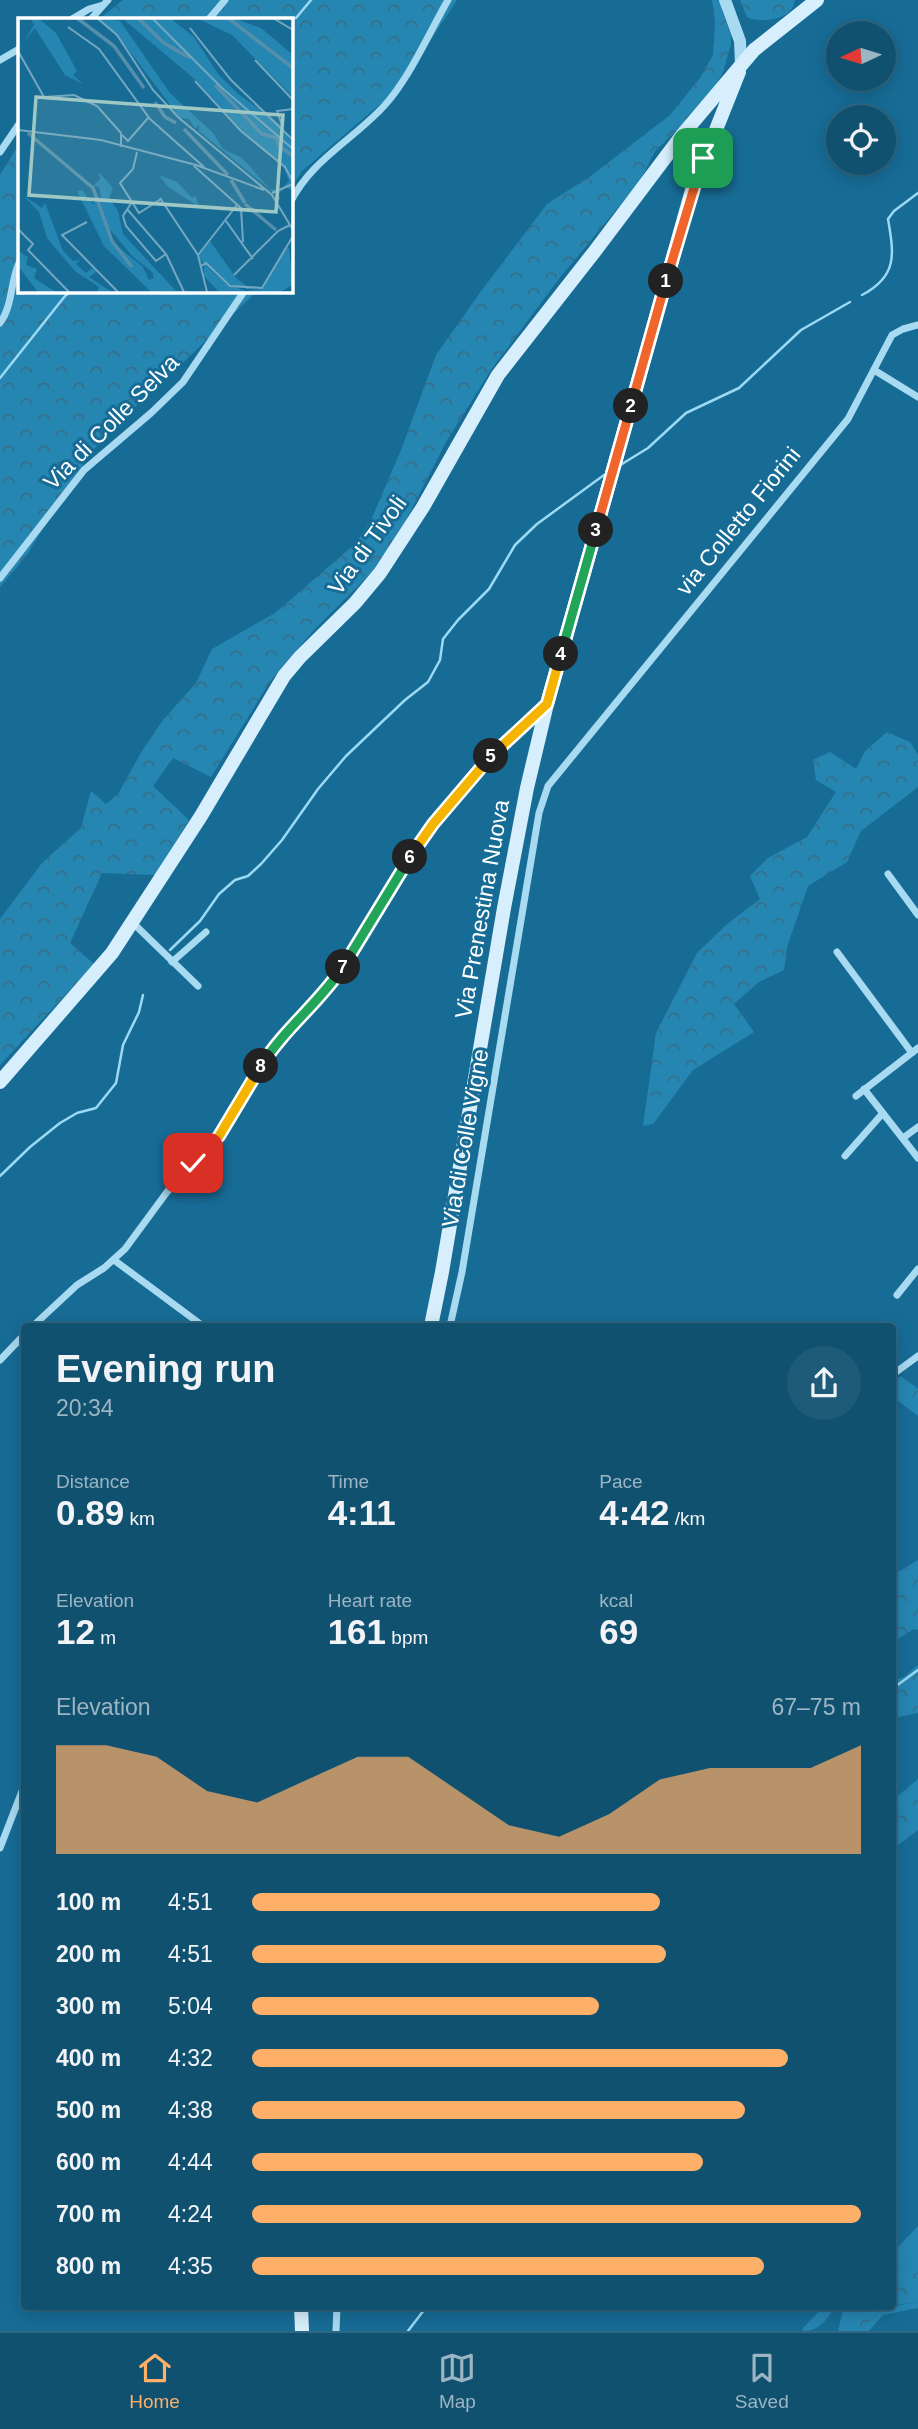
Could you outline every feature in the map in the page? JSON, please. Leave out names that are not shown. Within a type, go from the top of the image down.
[{"type":"main road","name":"Via di Tivoli","points":[[0,1082],[100,970],[192,830],[284,676],[355,603],[380,573],[416,518],[503,368],[596,251],[673,146],[741,64],[804,6],[817,0]]},
{"type":"main road","name":"Via Prenestina Nuova","points":[[432,1323],[443,1272],[515,848],[547,704],[692,190],[741,64]]},
{"type":"main road","points":[[301,2310],[302,2331]]},
{"type":"street","points":[[210,18],[225,0]]},
{"type":"street","points":[[292,199],[314,167],[376,114],[390,98],[448,0]]},
{"type":"street","points":[[725,0],[740,38],[741,64]]},
{"type":"street","points":[[74,18],[106,2]]},
{"type":"street","points":[[93,18],[106,2]]},
{"type":"street","points":[[0,60],[18,50]]},
{"type":"street","points":[[0,152],[18,125]]},
{"type":"street","points":[[0,323],[9,304],[18,266]]},
{"type":"street","name":"Via di Colle Selva","points":[[0,578],[84,470],[145,419],[183,382],[244,292]]},
{"type":"street","name":"via Colletto Fiorini","points":[[623,691],[848,419],[892,335],[918,325]]},
{"type":"street","points":[[874,370],[918,397]]},
{"type":"street","name":"Via di Colle Vigne","points":[[451,1323],[462,1272],[541,806],[548,786],[557,772],[623,691]]},
{"type":"street","points":[[36,1323],[76,1285],[114,1260],[134,1239],[167,1192],[219,1136],[284,1033],[328,988],[433,824],[500,746],[547,704]]},
{"type":"street","points":[[888,874],[918,915]]},
{"type":"street","points":[[132,923],[198,986]]},
{"type":"street","points":[[172,962],[206,932]]},
{"type":"street","points":[[837,952],[915,1050],[856,1096]]},
{"type":"street","points":[[864,1089],[918,1158]]},
{"type":"street","points":[[845,1156],[883,1113]]},
{"type":"street","points":[[902,1138],[918,1127]]},
{"type":"street","points":[[114,1260],[199,1323]]},
{"type":"street","points":[[897,1295],[918,1269]]},
{"type":"street","points":[[0,1360],[21,1338]]},
{"type":"street","points":[[896,1372],[917,1359]]},
{"type":"street","points":[[0,1848],[21,1794]]},
{"type":"street","points":[[337,2310],[337,2331]]},
{"type":"green space","points":[[123,0],[457,0],[399,88],[302,171],[292,186],[292,18],[100,18]]},
{"type":"green space","points":[[712,0],[721,0],[731,35],[723,72],[714,89],[685,123],[655,151],[640,181],[558,280],[491,370],[446,442],[399,534],[370,574],[313,631],[271,680],[211,777],[173,758],[153,786],[189,820],[155,875],[102,873],[70,943],[94,964],[0,1065],[0,919],[42,863],[81,828],[91,791],[106,804],[118,794],[163,720],[196,683],[212,649],[275,613],[356,543],[372,518],[401,450],[436,355],[547,204],[591,176],[670,115],[700,78],[713,55],[715,22]]},
{"type":"green space","points":[[740,0],[795,0],[792,9],[786,14],[763,20],[747,17]]},
{"type":"green space","points":[[18,146],[18,292],[253,292],[253,295],[106,433],[69,484],[27,555],[0,587],[0,175]]},
{"type":"green space","points":[[887,732],[910,742],[918,755],[918,787],[861,831],[847,862],[808,886],[787,947],[784,970],[759,982],[734,1004],[754,1032],[693,1070],[653,1124],[643,1126],[656,1033],[697,953],[726,925],[760,899],[750,876],[768,858],[807,837],[836,792],[816,780],[813,760],[830,752],[856,769],[865,751]]},
{"type":"green space","points":[[901,1376],[918,1389],[918,1416],[896,1400],[896,1380]]},
{"type":"green space","points":[[918,1560],[918,1630],[914,1629],[896,1640],[896,1573]]},
{"type":"green space","points":[[918,1665],[918,1713],[896,1717],[896,1680]]},
{"type":"green space","points":[[918,1779],[918,1830],[896,1847],[896,1797]]},
{"type":"green space","points":[[918,2226],[918,2262],[911,2262],[896,2270],[896,2249]]},
{"type":"green space","points":[[911,2262],[918,2262],[918,2302],[896,2305],[896,2270]]},
{"type":"green space","points":[[918,2302],[918,2308],[883,2315],[869,2331],[859,2331],[882,2310],[896,2310],[896,2305]]},
{"type":"green space","points":[[820,2310],[833,2310],[818,2327],[809,2331],[803,2331]]},
{"type":"green space","points":[[843,2310],[882,2310],[859,2331],[838,2331]]},
{"type":"waterway","points":[[292,19],[296,18],[311,0]]},
{"type":"waterway","points":[[862,295],[874,288],[888,272],[892,253],[888,219],[894,211],[918,193]]},
{"type":"waterway","points":[[0,378],[70,292]]},
{"type":"waterway","points":[[622,464],[648,448],[686,413],[739,388],[801,330],[850,302]]},
{"type":"waterway","points":[[170,950],[200,921],[219,894],[235,880],[248,876],[261,864],[346,756],[428,682],[440,660],[443,639],[489,589],[515,545],[537,524],[604,475]]},
{"type":"waterway","points":[[0,1176],[60,1123],[77,1113],[96,1108],[116,1083],[123,1045],[139,1012],[143,995]]},
{"type":"waterway","points":[[896,1686],[918,1670]]},
{"type":"waterway","points":[[408,2331],[424,2310]]},
{"type":"route","points":[[193,1163],[219,1136],[279,1040],[337,976],[433,824],[500,746],[547,704],[703,158]]}]
